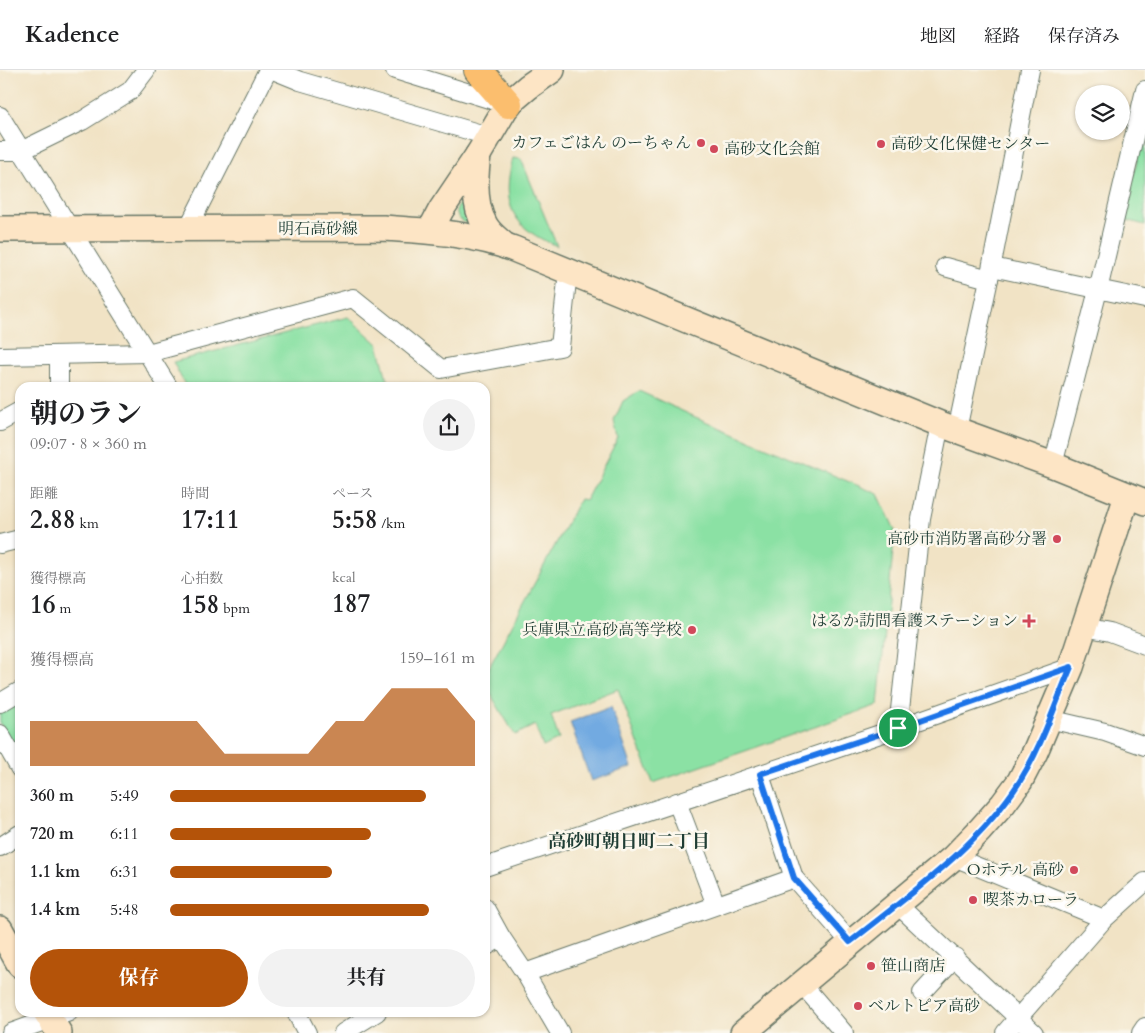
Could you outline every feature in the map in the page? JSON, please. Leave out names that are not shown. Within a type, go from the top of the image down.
[{"type":"main road","points":[[478,70],[508,104]]},
{"type":"street","points":[[0,152],[21,151],[82,120],[130,91],[146,70]]},
{"type":"street","points":[[187,230],[268,70]]},
{"type":"street","points":[[273,70],[483,145]]},
{"type":"street","points":[[395,70],[508,104]]},
{"type":"street","points":[[430,231],[441,210],[508,104],[552,70]]},
{"type":"street","points":[[898,728],[921,519],[949,427],[990,273],[1030,70]]},
{"type":"street","points":[[1053,465],[1098,290],[1145,90]]},
{"type":"street","points":[[0,116],[165,382]]},
{"type":"street","points":[[483,145],[476,195],[484,224],[504,246]]},
{"type":"street","name":"明石高砂線","points":[[0,229],[383,228],[430,231],[481,239],[504,246],[949,427],[1053,465],[1136,499]]},
{"type":"street","points":[[945,266],[1145,299]]},
{"type":"street","points":[[0,356],[148,353],[353,298],[441,369],[560,347],[568,272]]},
{"type":"street","points":[[59,356],[59,382]]},
{"type":"street","points":[[0,422],[15,414]]},
{"type":"street","points":[[743,1033],[954,857],[980,830],[1020,781],[1035,752],[1071,667],[1084,627],[1136,499]]},
{"type":"street","points":[[0,544],[15,540]]},
{"type":"street","points":[[1084,627],[1110,632],[1145,645]]},
{"type":"street","points":[[490,865],[898,728],[1071,667]]},
{"type":"street","points":[[0,703],[15,694]]},
{"type":"street","points":[[1048,719],[1105,732],[1145,746]]},
{"type":"street","points":[[0,734],[15,760]]},
{"type":"street","points":[[760,774],[794,878],[850,942]]},
{"type":"street","points":[[677,802],[716,905]]},
{"type":"street","points":[[0,847],[15,837]]},
{"type":"street","points":[[954,857],[1104,918]]},
{"type":"street","points":[[525,973],[794,878]]},
{"type":"street","points":[[1005,1033],[1104,918],[1145,882]]},
{"type":"street","points":[[897,904],[1034,1033]]},
{"type":"street","points":[[490,917],[560,1033]]},
{"type":"street","points":[[0,929],[15,956]]},
{"type":"street","points":[[490,944],[501,937]]},
{"type":"street","points":[[922,992],[955,957]]},
{"type":"street","points":[[801,983],[844,1033]]},
{"type":"street","points":[[299,1017],[308,1033]]},
{"type":"street","points":[[343,1033],[369,1017]]},
{"type":"street","points":[[11,1033],[56,1020]]},
{"type":"street","points":[[1141,1033],[1145,1027]]},
{"type":"green space","points":[[1145,130],[1145,225],[1122,219]]},
{"type":"green space","points":[[513,158],[521,159],[557,246],[530,232],[520,223],[514,213],[508,189]]},
{"type":"green space","points":[[464,195],[477,225],[463,222],[458,217],[456,210]]},
{"type":"green space","points":[[348,317],[378,344],[388,382],[183,382],[173,362]]},
{"type":"green space","points":[[639,391],[693,416],[878,494],[895,530],[878,705],[653,783],[618,689],[551,715],[559,739],[543,747],[535,725],[515,735],[490,693],[490,666],[580,499],[586,500],[618,438],[614,421],[623,401]]},
{"type":"green space","points":[[15,700],[15,750],[0,723],[0,710]]},
{"type":"water","points":[[611,707],[632,767],[591,781],[570,722]]},
{"type":"place","name":"カフェごはん のーちゃん","points":[[701,143]]},
{"type":"place","name":"高砂文化保健センター","points":[[881,144]]},
{"type":"place","name":"高砂文化会館","points":[[714,149]]},
{"type":"place","name":"高砂市消防署高砂分署","points":[[1057,539]]},
{"type":"place","name":"はるか訪問看護ステーション","points":[[1029,621]]},
{"type":"place","name":"兵庫県立高砂高等学校","points":[[692,630]]},
{"type":"place","name":"Oホテル 高砂","points":[[1074,870]]},
{"type":"place","name":"喫茶カローラ","points":[[973,900]]},
{"type":"place","name":"笹山商店","points":[[871,966]]},
{"type":"place","name":"ベルトピア高砂","points":[[858,1006]]},
{"type":"district","name":"高砂町朝日町二丁目","points":[[629,841]]},
{"type":"route","points":[[1071,667],[1035,752],[1020,781],[1003,804],[954,857],[850,942],[794,878],[760,774],[898,728],[1043,675],[1071,667]]}]
